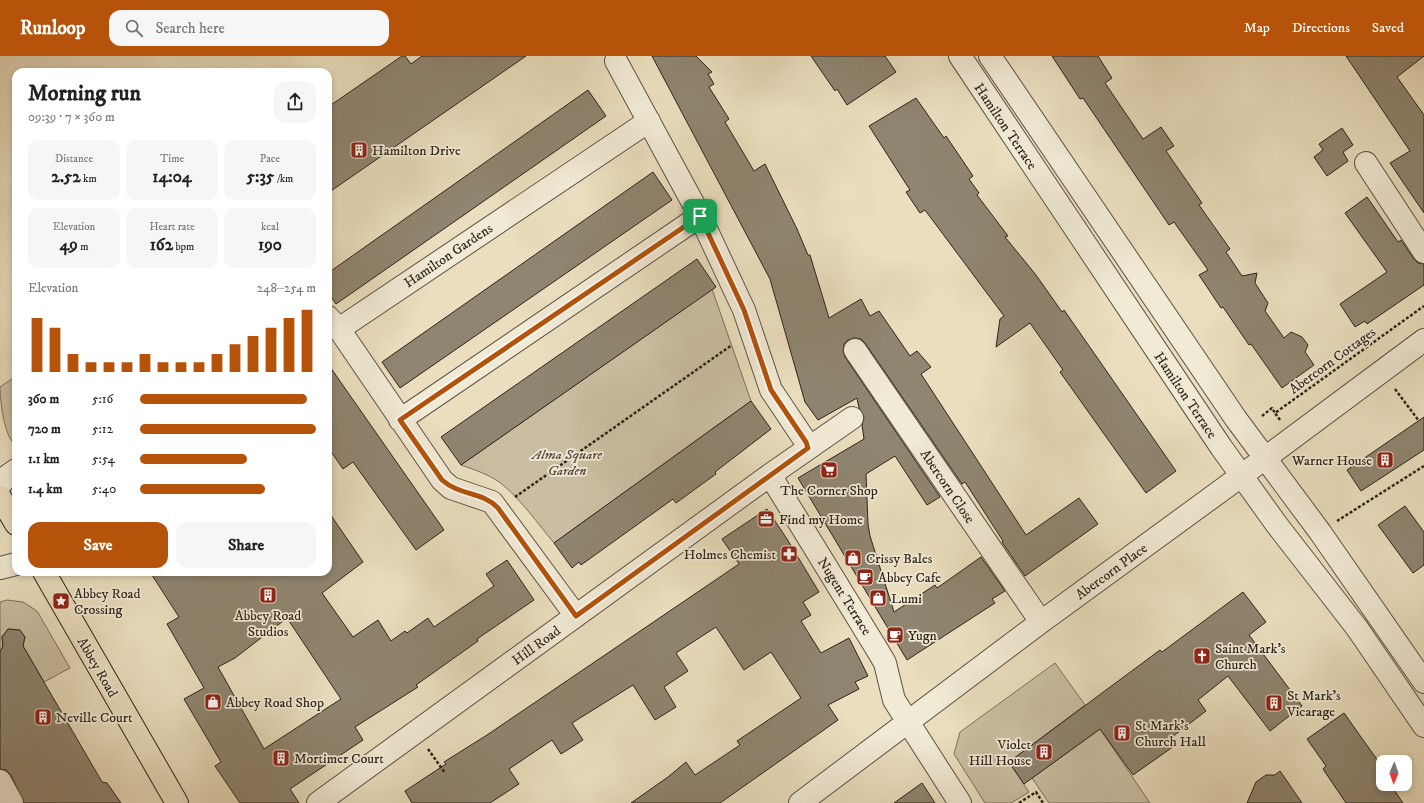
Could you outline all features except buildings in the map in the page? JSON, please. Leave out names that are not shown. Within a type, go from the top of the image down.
[{"type":"main road","points":[[0,497],[12,517]]},
{"type":"main road","name":"Abbey Road","points":[[46,576],[177,803]]},
{"type":"street","name":"Hamilton Terrace","points":[[960,56],[1242,476],[1357,628],[1424,726]]},
{"type":"street","name":"Hamilton Terrace","points":[[990,56],[1264,459],[1320,532],[1424,682]]},
{"type":"street","points":[[616,61],[700,216],[744,310],[771,390],[806,442],[808,448]]},
{"type":"street","name":"Hamilton Gardens","points":[[576,616],[498,508],[492,502],[451,488],[442,480],[333,323],[649,121]]},
{"type":"street","points":[[1366,163],[1424,252]]},
{"type":"street","points":[[400,420],[700,216]]},
{"type":"street","name":"Abercorn Place","points":[[800,803],[1041,622],[1242,476],[1424,340]]},
{"type":"street","name":"Abercorn Close","points":[[855,350],[1041,622]]},
{"type":"street","name":"Hill Road","points":[[318,803],[770,475],[852,418]]},
{"type":"street","points":[[0,485],[6,477],[12,473]]},
{"type":"street","name":"Nugent Terrace","points":[[770,475],[878,650],[884,663],[894,700],[960,803]]},
{"type":"street","points":[[0,568],[12,565]]},
{"type":"street","points":[[0,781],[12,803]]},
{"type":"path","name":"Abercorn Cottages","points":[[1293,437],[1276,413],[1424,306]]},
{"type":"path","points":[[515,497],[732,345]]},
{"type":"path","points":[[1382,371],[1418,421]]},
{"type":"path","points":[[1320,532],[1424,466]]},
{"type":"path","points":[[417,731],[445,773]]},
{"type":"path","points":[[1019,803],[1036,792],[1043,803]]},
{"type":"green space","name":"Alma Square Garden","points":[[712,289],[751,401],[554,543],[523,505],[503,485],[488,476],[461,465]]},
{"type":"green space","points":[[12,379],[12,441],[8,435],[2,409],[0,387]]},
{"type":"green space","points":[[7,600],[23,602],[37,611],[70,668],[44,682],[23,646],[25,637],[19,630],[8,629],[2,637],[3,646],[0,652],[0,602]]},
{"type":"green space","points":[[1055,663],[1085,705],[1009,762],[1029,792],[1011,803],[985,803],[954,754],[960,732]]},
{"type":"green space","points":[[1100,729],[1150,803],[1049,803],[1032,778]]},
{"type":"place","name":"Hamilton Drive","points":[[359,150]]},
{"type":"place","name":"Warner House","points":[[1385,460]]},
{"type":"place","name":"The Corner Shop","points":[[829,470]]},
{"type":"place","name":"Find my Home","points":[[766,519]]},
{"type":"place","name":"Holmes Chemist","points":[[789,554]]},
{"type":"place","name":"Crissy Bales","points":[[853,558]]},
{"type":"place","name":"Abbey Cafe","points":[[865,577]]},
{"type":"place","name":"Abbey Road Studios","points":[[268,595]]},
{"type":"place","name":"Lumi","points":[[878,598]]},
{"type":"place","name":"Abbey Road Crossing","points":[[61,601]]},
{"type":"place","name":"Yugn","points":[[895,635]]},
{"type":"place","name":"Saint Mark's Church","points":[[1202,656]]},
{"type":"place","name":"Abbey Road Shop","points":[[213,702]]},
{"type":"place","name":"St Mark's Vicarage","points":[[1274,703]]},
{"type":"place","name":"Neville Court","points":[[43,717]]},
{"type":"place","name":"St Mark's Church Hall","points":[[1122,733]]},
{"type":"place","name":"Violet Hill House","points":[[1044,752]]},
{"type":"place","name":"Mortimer Court","points":[[281,758]]},
{"type":"route","points":[[700,216],[744,310],[771,390],[806,442],[808,448],[576,616],[498,508],[492,502],[484,498],[451,488],[442,480],[400,420],[700,216]]}]
